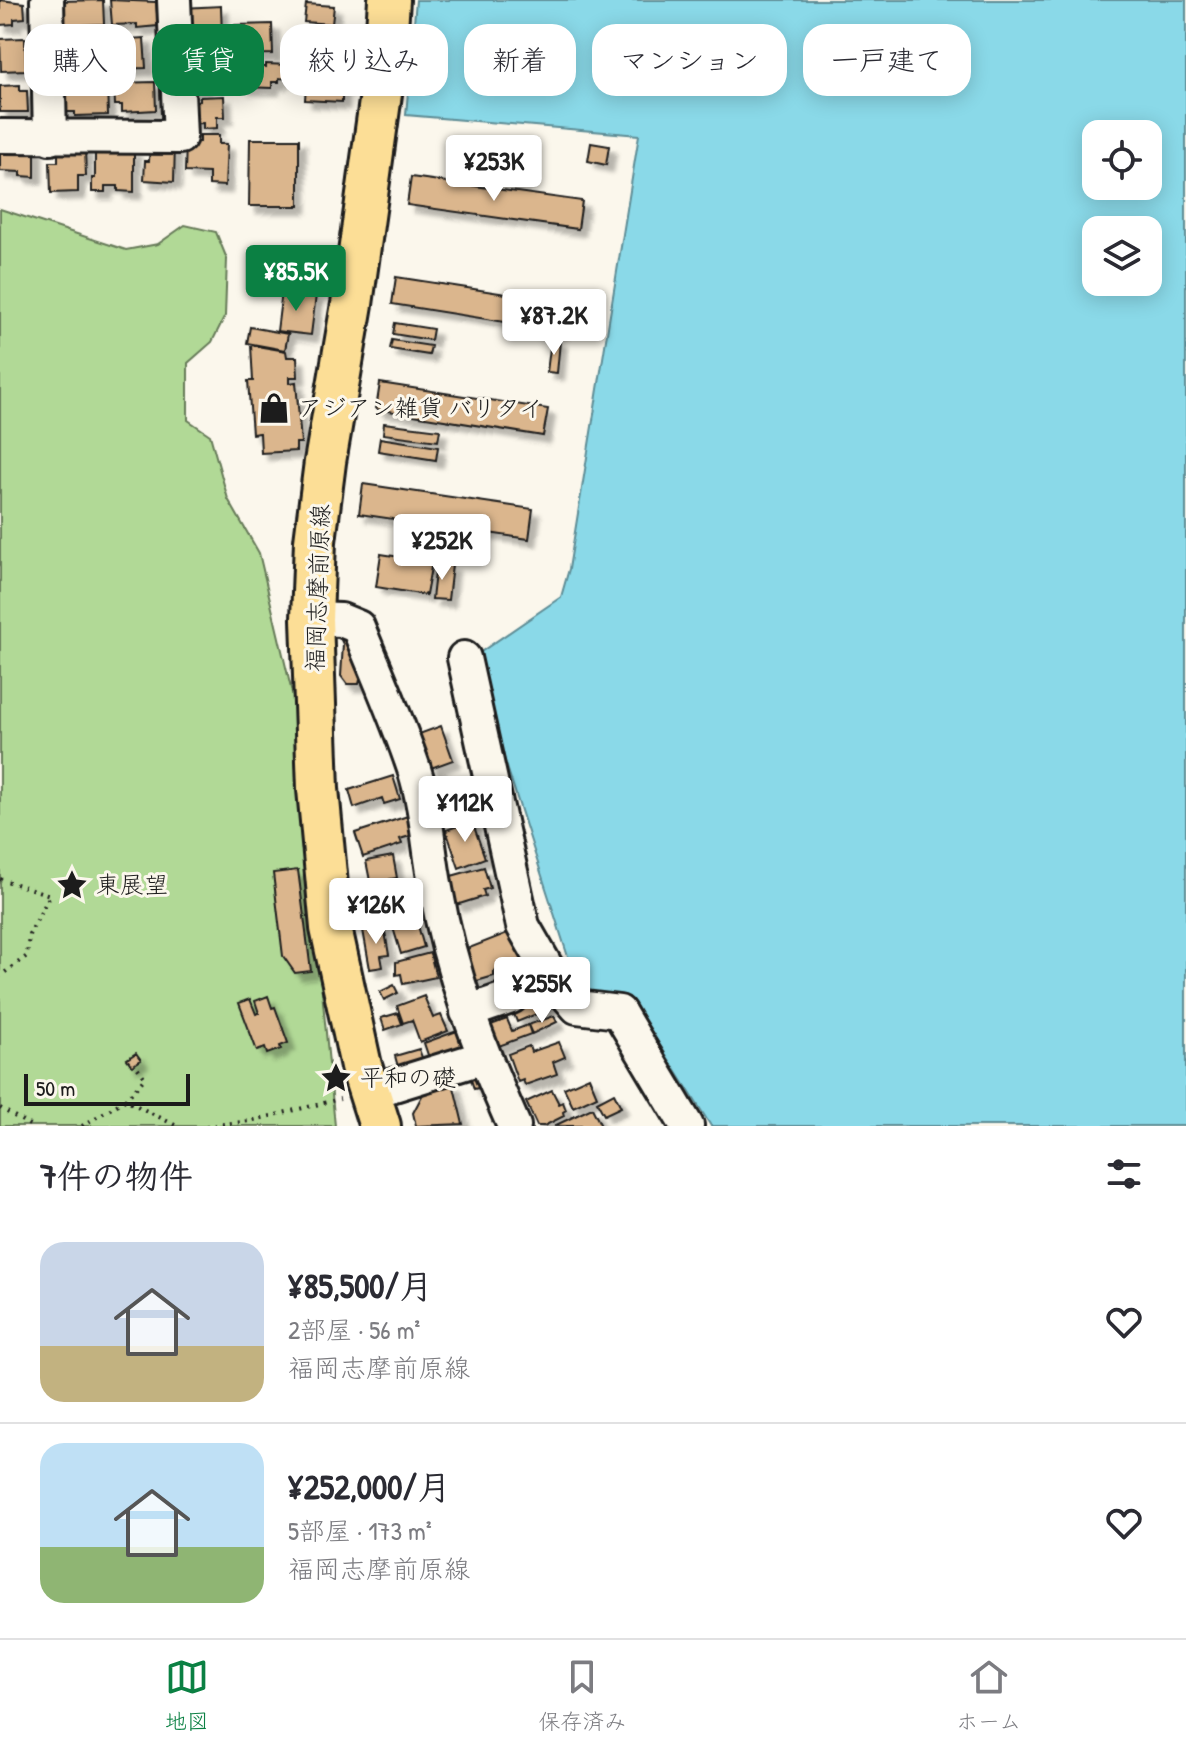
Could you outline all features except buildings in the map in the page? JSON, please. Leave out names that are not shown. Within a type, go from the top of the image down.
[{"type":"main road","name":"福岡志摩前原線","points":[[374,1109],[346,1005],[331,928],[318,789],[312,619],[315,541],[384,72],[389,0]]},
{"type":"street","points":[[47,0],[50,138]]},
{"type":"street","points":[[0,136],[180,137],[174,0]]},
{"type":"street","points":[[312,619],[341,620],[358,627],[414,770],[428,825],[435,888],[457,986],[514,1126]]},
{"type":"street","points":[[464,658],[523,926],[554,980],[577,1007],[619,1012],[687,1126]]},
{"type":"street","points":[[467,1012],[511,997]]},
{"type":"street","points":[[374,1109],[484,1057]]},
{"type":"path","points":[[0,879],[50,895],[29,935],[27,956],[0,976]]},
{"type":"path","points":[[82,1126],[125,1100],[145,1078],[135,1064]]},
{"type":"path","points":[[125,1100],[177,1126]]},
{"type":"path","points":[[0,1108],[31,1126]]},
{"type":"path","points":[[206,1126],[250,1121],[284,1111],[374,1109]]},
{"type":"green space","points":[[0,209],[126,250],[158,244],[185,225],[216,232],[227,259],[225,316],[212,342],[188,363],[188,420],[210,435],[228,499],[259,553],[310,769],[318,950],[335,1126],[0,1126]]},
{"type":"water","points":[[416,0],[1186,0],[1186,1126],[711,1126],[632,1001],[578,988],[472,658],[561,597],[569,569],[639,135],[406,115],[408,96],[448,96],[448,24],[414,24]]},
{"type":"place","name":"アジアン雑貨 バリタイ","points":[[274,408]]},
{"type":"place","name":"東展望","points":[[72,885]]},
{"type":"place","name":"平和の礎","points":[[336,1078]]}]
